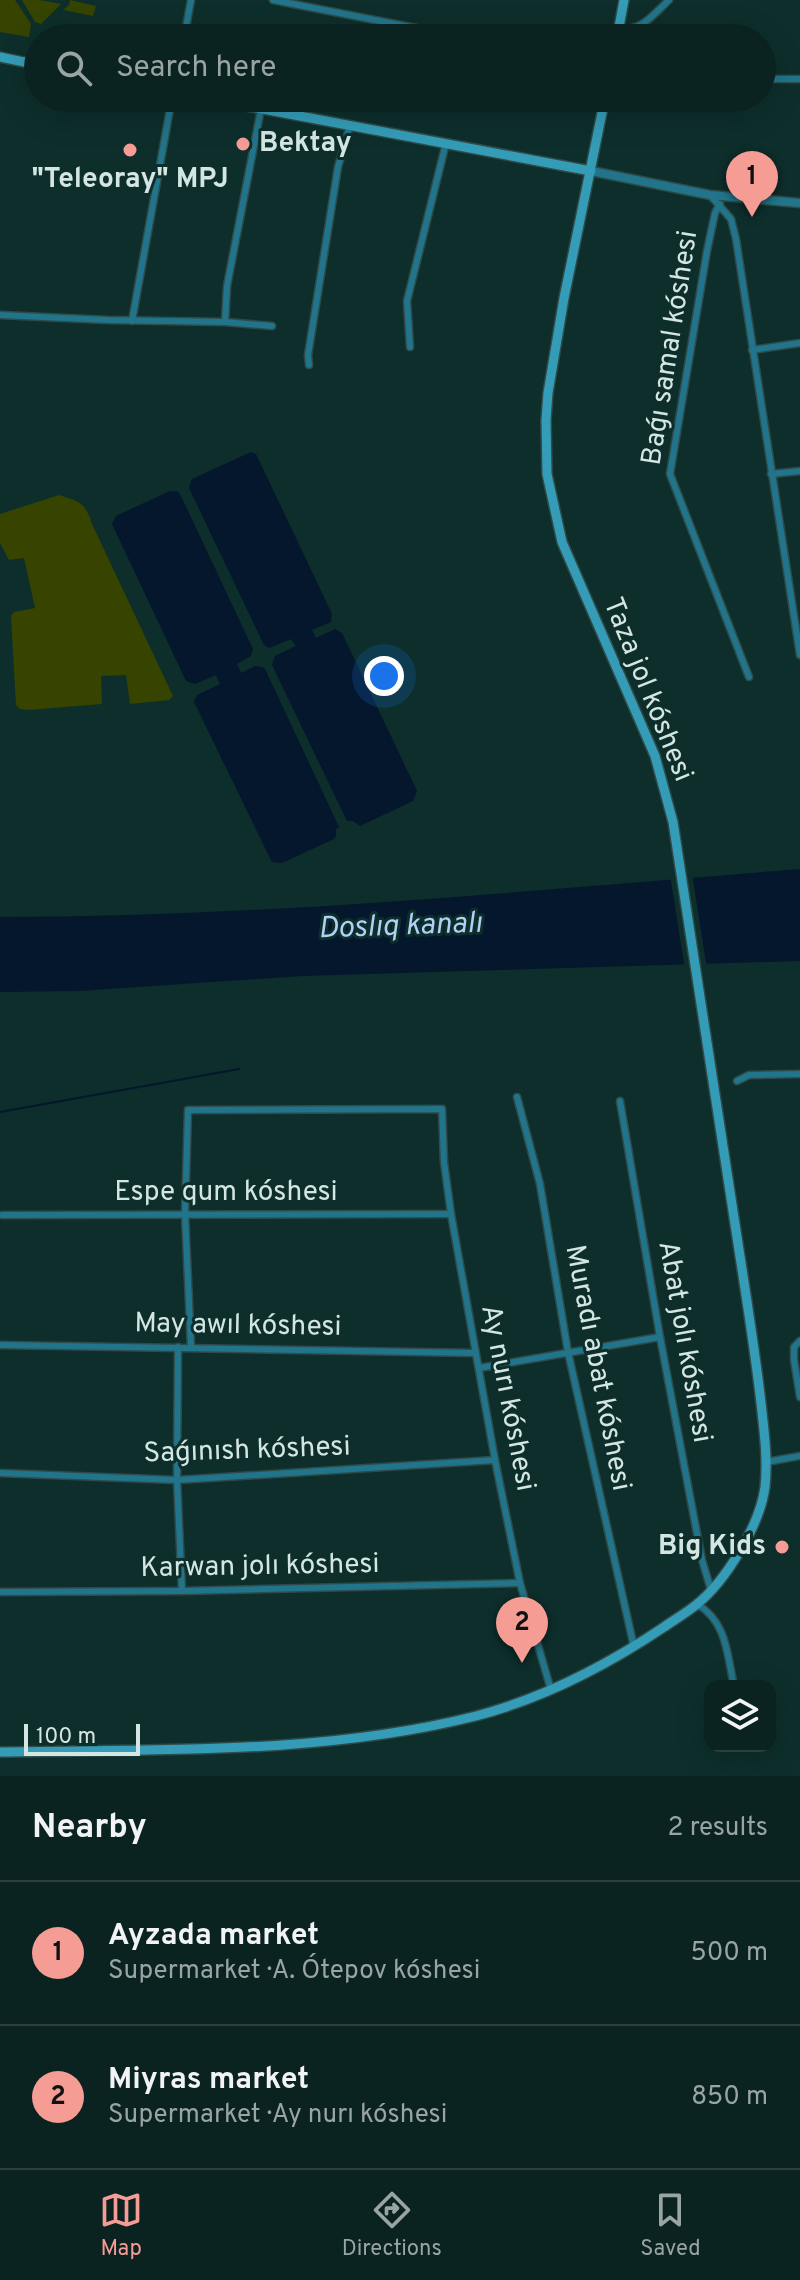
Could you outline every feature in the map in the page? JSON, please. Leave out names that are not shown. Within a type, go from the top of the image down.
[{"type":"main road","points":[[620,24],[624,0]]},
{"type":"main road","points":[[0,57],[24,62]]},
{"type":"main road","points":[[278,112],[591,171]]},
{"type":"main road","name":"Taza jol kóshesi","points":[[0,1752],[206,1749],[345,1740],[403,1732],[480,1715],[551,1690],[590,1672],[634,1647],[697,1604],[747,1542],[760,1509],[766,1462],[755,1351],[673,822],[655,756],[562,542],[547,474],[548,393],[602,112]]},
{"type":"street","points":[[187,24],[191,0]]},
{"type":"street","points":[[273,0],[396,24]]},
{"type":"street","points":[[641,24],[669,0]]},
{"type":"street","points":[[776,79],[800,79]]},
{"type":"street","points":[[132,321],[169,112]]},
{"type":"street","points":[[225,322],[227,286],[260,112]]},
{"type":"street","points":[[309,365],[308,355],[338,167],[350,125]]},
{"type":"street","points":[[410,347],[407,301],[446,143]]},
{"type":"street","points":[[591,171],[710,195],[800,203]]},
{"type":"street","points":[[710,195],[731,219],[736,239],[800,655]]},
{"type":"street","name":"Baǵı samal kóshesi","points":[[720,204],[715,213],[707,251],[670,474],[749,677]]},
{"type":"street","points":[[0,315],[272,326]]},
{"type":"street","points":[[752,350],[800,343]]},
{"type":"street","points":[[771,474],[800,471]]},
{"type":"street","points":[[737,1081],[749,1075],[800,1074]]},
{"type":"street","name":"Muradı abat kóshesi","points":[[517,1097],[540,1184],[568,1352],[634,1647]]},
{"type":"street","name":"Abat jolı kóshesi","points":[[620,1101],[660,1337],[702,1560],[711,1590]]},
{"type":"street","name":"Ay nurı kóshesi","points":[[185,1214],[188,1110],[442,1109],[444,1162],[451,1214],[495,1460],[520,1583],[551,1690]]},
{"type":"street","points":[[185,1214],[191,1347]]},
{"type":"street","name":"Espe qum kóshesi","points":[[2,1215],[451,1214]]},
{"type":"street","points":[[479,1368],[660,1337]]},
{"type":"street","points":[[800,1341],[794,1347],[794,1360],[800,1397]]},
{"type":"street","name":"May awıl kóshesi","points":[[0,1345],[475,1353]]},
{"type":"street","points":[[178,1347],[177,1480],[182,1591]]},
{"type":"street","points":[[766,1462],[800,1456]]},
{"type":"street","name":"Saǵınısh kóshesi","points":[[0,1473],[177,1480],[495,1460]]},
{"type":"street","name":"Karwan jolı kóshesi","points":[[0,1592],[520,1583]]},
{"type":"street","points":[[697,1604],[709,1611],[724,1635],[733,1680]]},
{"type":"green space","points":[[0,0],[15,0],[31,24],[24,24],[24,36],[0,32]]},
{"type":"green space","points":[[22,0],[61,4],[41,24],[35,22]]},
{"type":"green space","points":[[70,0],[96,6],[93,16],[63,10]]},
{"type":"green space","points":[[59,495],[77,501],[87,511],[173,696],[169,700],[130,704],[126,675],[101,676],[102,704],[28,710],[16,705],[11,616],[14,612],[35,608],[24,558],[9,560],[0,543],[0,514]]},
{"type":"water","points":[[251,452],[256,454],[332,614],[331,622],[312,630],[316,638],[335,629],[342,633],[417,791],[413,801],[360,826],[347,821],[272,665],[275,656],[296,646],[291,639],[269,648],[264,645],[189,488],[192,479]]},
{"type":"water","points":[[170,491],[180,494],[253,649],[251,656],[237,664],[241,673],[255,666],[265,669],[339,827],[334,839],[282,863],[272,862],[194,702],[197,695],[220,684],[216,675],[195,684],[186,681],[112,524],[116,516]]},
{"type":"water","name":"Doslıq kanalı","points":[[800,869],[800,961],[302,976],[79,991],[0,992],[0,917],[300,907]]},
{"type":"pier","points":[[692,874],[707,969],[685,970],[670,875]]},
{"type":"waterway","points":[[0,1112],[239,1069]]},
{"type":"place","name":"Bektay","points":[[243,144]]},
{"type":"place","name":"\"Teleoray\" MPJ","points":[[130,150]]},
{"type":"place","name":"Ayzada market","points":[[752,217]]},
{"type":"place","name":"Big Kids","points":[[782,1547]]},
{"type":"place","name":"Miyras market","points":[[522,1663]]}]
